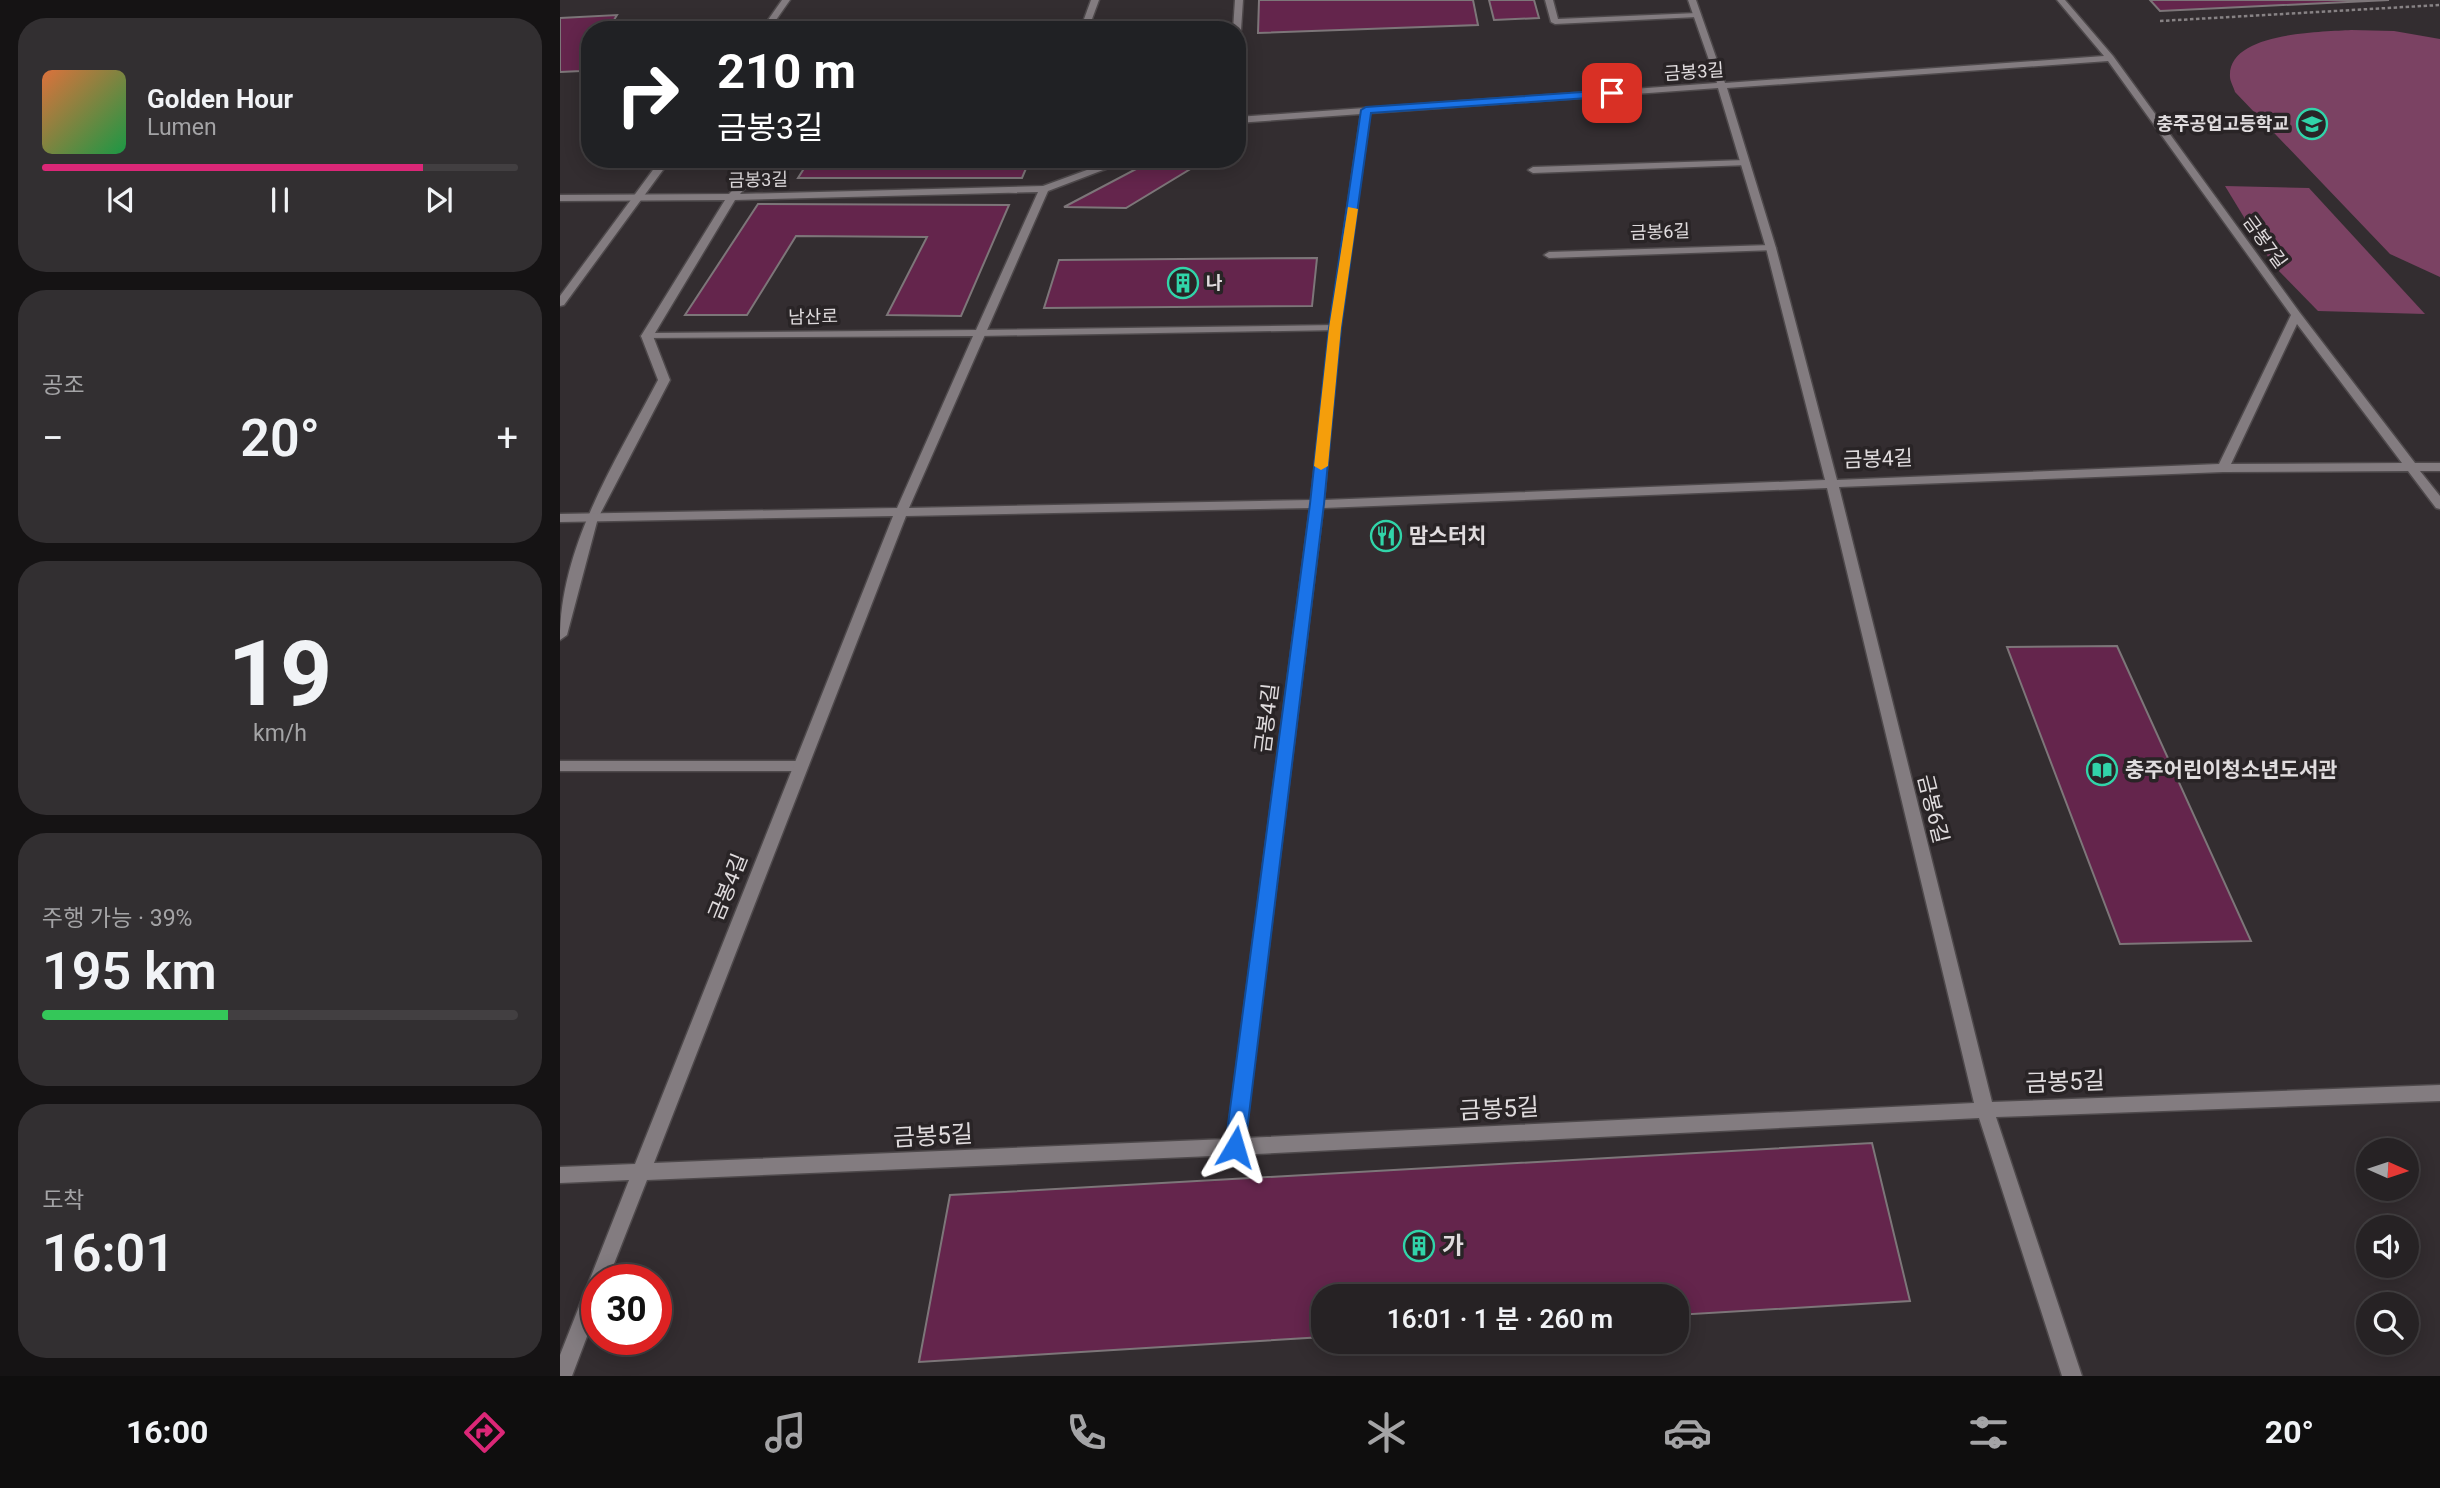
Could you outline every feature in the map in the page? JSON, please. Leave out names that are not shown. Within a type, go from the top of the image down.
[{"type":"street","points":[[771,21],[786,0]]},
{"type":"street","points":[[1087,21],[1095,0]]},
{"type":"street","points":[[1238,21],[1239,0]]},
{"type":"street","points":[[1549,0],[1555,22],[1697,15]]},
{"type":"street","name":"금봉6길","points":[[1692,0],[1722,86],[1771,248],[1832,484],[1985,1110],[2072,1376]]},
{"type":"street","name":"금봉7길","points":[[2061,0],[2110,58],[2296,315],[2440,505]]},
{"type":"street","name":"금봉3길","points":[[1246,119],[2110,58]]},
{"type":"street","name":"금봉4길","points":[[1235,1147],[1317,504],[1335,328],[1366,110]]},
{"type":"street","points":[[1533,170],[1745,163]]},
{"type":"street","points":[[560,303],[659,168]]},
{"type":"street","points":[[560,635],[592,518],[664,380],[647,336],[733,197],[758,168]]},
{"type":"street","name":"금봉3길","points":[[560,198],[733,197],[1044,189],[1102,168]]},
{"type":"street","name":"금봉4길","points":[[605,1264],[901,512],[1044,189]]},
{"type":"street","name":"금봉6길","points":[[1549,255],[1771,248]]},
{"type":"street","points":[[2223,468],[2296,315]]},
{"type":"street","name":"남산로","points":[[647,336],[1335,328]]},
{"type":"street","name":"금봉4길","points":[[560,518],[1317,504],[2223,468],[2440,467]]},
{"type":"street","points":[[560,766],[800,766]]},
{"type":"street","name":"금봉5길","points":[[560,1175],[639,1174],[1235,1147],[1985,1110],[2440,1093]]},
{"type":"street","name":"금봉4길","points":[[562,1376],[581,1326]]},
{"type":"path","points":[[2160,20],[2440,5]]},
{"type":"shaded area","points":[[2351,30],[2394,31],[2440,39],[2440,277],[2390,254],[2235,92],[2231,82],[2233,62],[2243,51],[2259,43],[2299,34]]},
{"type":"shaded area","points":[[2225,186],[2309,188],[2425,314],[2318,311],[2273,265]]},
{"type":"building","points":[[1259,0],[1473,0],[1478,25],[1258,33]]},
{"type":"building","points":[[1489,0],[1534,0],[1539,18],[1494,20]]},
{"type":"building","points":[[2150,0],[2389,0],[2160,11]]},
{"type":"building","points":[[617,15],[613,21],[581,21],[581,71],[560,72],[560,18]]},
{"type":"building","points":[[804,168],[1026,168],[1022,178],[798,178]]},
{"type":"building","points":[[1138,168],[1192,168],[1126,208],[1064,207]]},
{"type":"building","points":[[758,204],[1009,205],[961,316],[887,315],[927,237],[796,236],[747,315],[685,315]]},
{"type":"building","name":"나","points":[[1317,258],[1312,306],[1044,308],[1059,260]]},
{"type":"building","points":[[2117,646],[2251,941],[2120,944],[2007,647]]},
{"type":"building","name":"가","points":[[1872,1143],[1910,1301],[1689,1314],[1689,1284],[1311,1284],[1311,1338],[919,1362],[950,1195]]},
{"type":"slow traffic","points":[[1321,466],[1335,328],[1352,209]]},
{"type":"place","name":"충주공업고등학교","points":[[2312,124]]},
{"type":"place","name":"나","points":[[1183,283]]},
{"type":"place","name":"맘스터치","points":[[1386,536]]},
{"type":"place","name":"충주어린이청소년도서관","points":[[2102,770]]},
{"type":"place","name":"가","points":[[1419,1246]]},
{"type":"route","points":[[1235,1147],[1317,504],[1335,328],[1366,110],[1612,93]]}]
